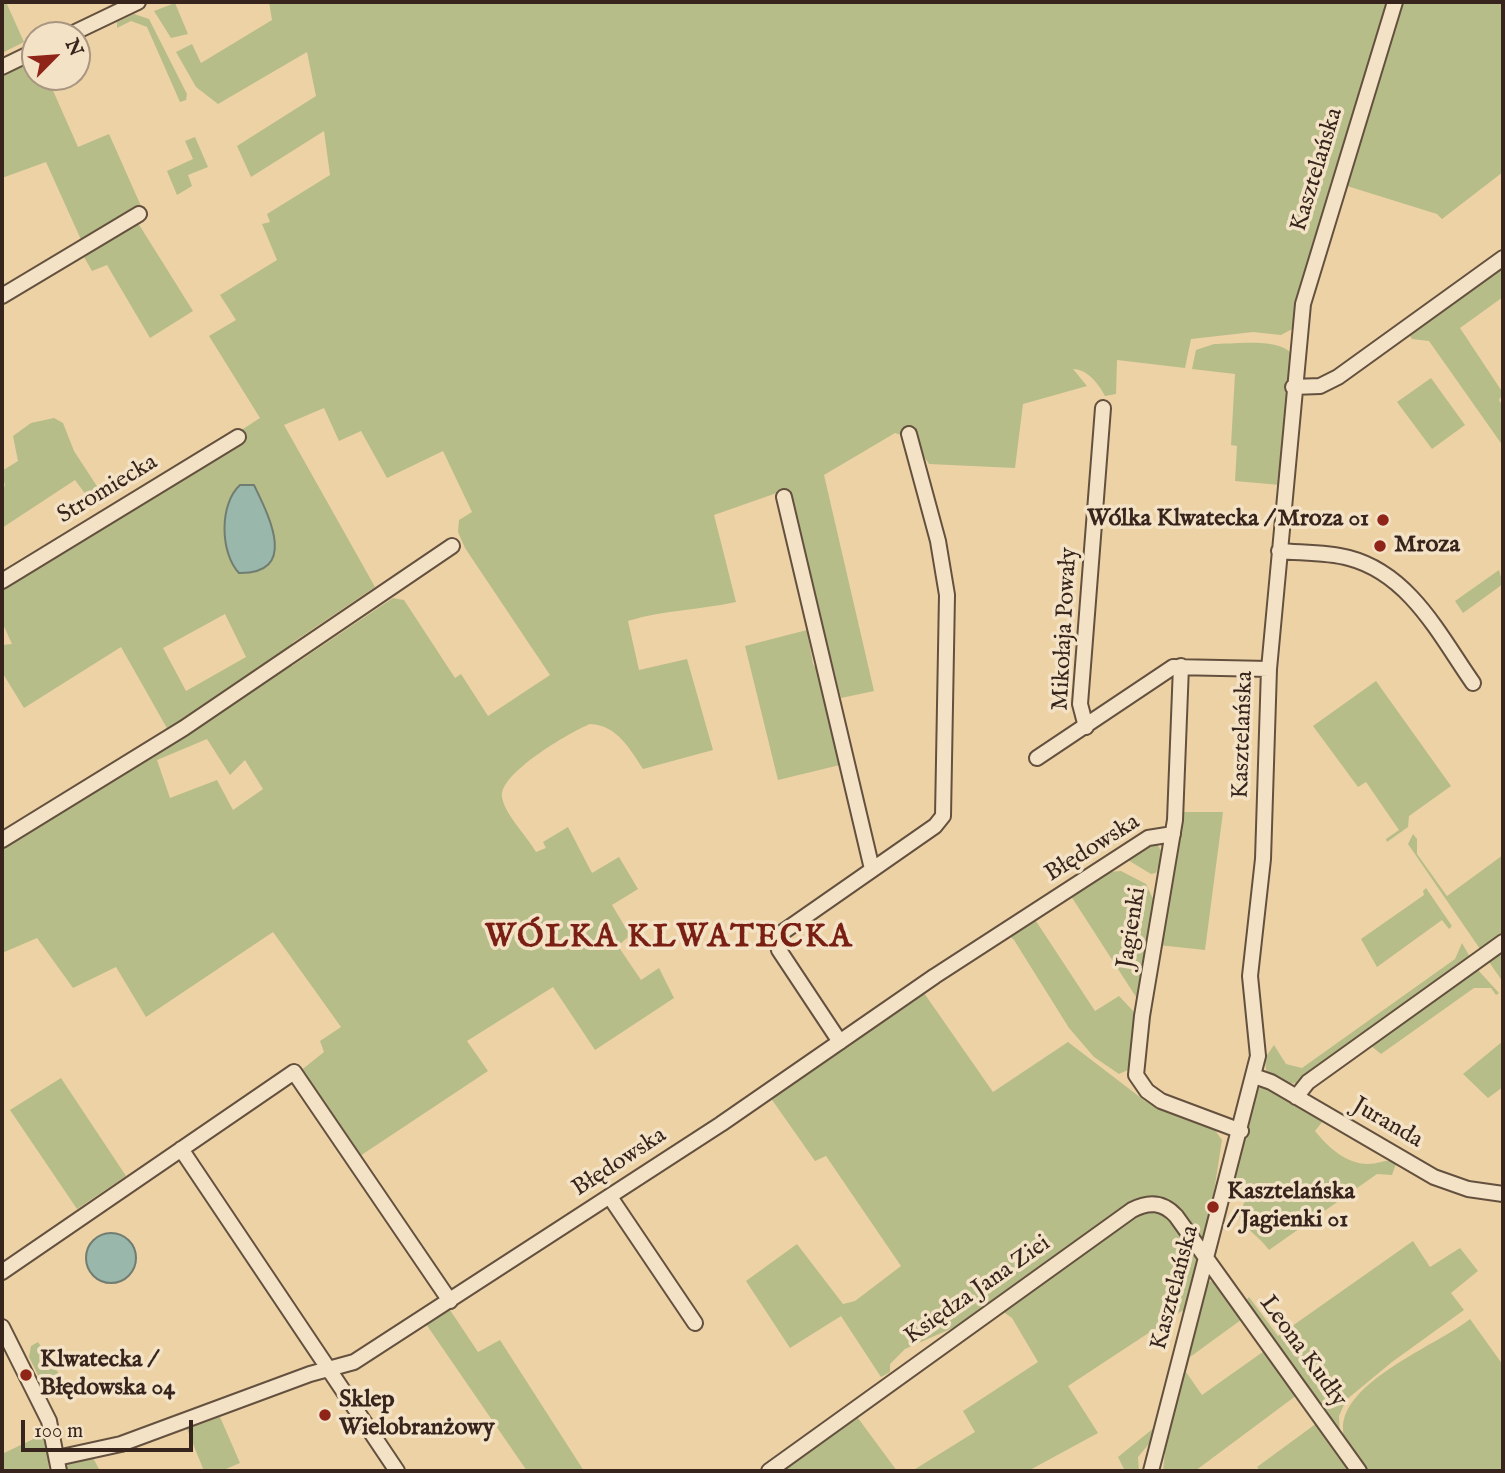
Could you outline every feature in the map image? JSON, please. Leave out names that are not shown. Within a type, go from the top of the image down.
[{"type":"street","points":[[91,24],[138,2]]},
{"type":"street","name":"Kasztelańska","points":[[1152,1471],[1241,1131],[1259,1041],[1250,976],[1263,859],[1269,669],[1293,387],[1309,280],[1395,2]]},
{"type":"street","points":[[2,67],[21,58]]},
{"type":"street","points":[[2,296],[139,214]]},
{"type":"street","points":[[1293,387],[1320,386],[1338,377],[1503,258]]},
{"type":"street","name":"Mikołaja Powały","points":[[1086,727],[1080,704],[1103,408]]},
{"type":"street","points":[[840,1042],[785,959],[777,942],[786,928],[940,822],[944,808],[947,595],[938,541],[909,434]]},
{"type":"street","name":"Stromiecka","points":[[2,581],[238,437]]},
{"type":"street","points":[[785,497],[872,869]]},
{"type":"street","points":[[2,840],[184,729],[452,546]]},
{"type":"street","points":[[1279,551],[1348,557],[1386,574],[1415,600],[1473,683]]},
{"type":"street","points":[[1037,758],[1157,676],[1181,666],[1269,669]]},
{"type":"street","name":"Jagienki","points":[[1181,666],[1173,834],[1142,1016],[1136,1074],[1147,1091],[1161,1101],[1241,1131]]},
{"type":"street","name":"Błędowska","points":[[58,1464],[354,1362],[610,1197],[935,976],[1148,838],[1173,834]]},
{"type":"street","points":[[1296,1097],[1308,1082],[1503,942]]},
{"type":"street","points":[[2,1272],[294,1072],[450,1301]]},
{"type":"street","name":"Juranda","points":[[1254,1076],[1296,1097],[1434,1177],[1468,1189],[1503,1194]]},
{"type":"street","points":[[181,1149],[397,1471]]},
{"type":"street","points":[[610,1197],[695,1323]]},
{"type":"street","name":"Księdza Jana Ziei","points":[[769,1471],[1141,1205],[1157,1204],[1168,1208],[1207,1259]]},
{"type":"street","name":"Leona Kudły","points":[[1207,1259],[1359,1471]]},
{"type":"street","points":[[2,1327],[49,1421],[58,1464]]},
{"type":"green space","points":[[2,2],[6,2],[21,35],[21,44],[2,53]]},
{"type":"green space","points":[[269,2],[1503,2],[1503,172],[1442,219],[1437,214],[1331,181],[1294,328],[1281,335],[1253,332],[1191,339],[1185,368],[1117,360],[1116,394],[1105,396],[1092,378],[1073,369],[1087,386],[1023,404],[1015,468],[929,464],[922,454],[909,453],[904,436],[895,433],[824,475],[874,691],[841,698],[788,489],[714,515],[736,602],[628,621],[639,670],[687,659],[713,750],[643,769],[628,746],[615,733],[599,725],[590,724],[552,745],[523,766],[511,777],[502,797],[512,818],[536,852],[546,848],[543,842],[568,827],[592,873],[619,857],[638,889],[612,905],[630,935],[618,946],[641,980],[659,968],[674,998],[595,1050],[553,987],[467,1041],[488,1071],[360,1156],[299,1072],[324,1052],[320,1041],[341,1027],[273,932],[146,1017],[116,967],[73,988],[37,938],[2,953],[2,845],[67,809],[168,730],[121,647],[24,708],[2,672],[2,645],[12,644],[2,622],[4,584],[260,418],[209,336],[236,320],[220,295],[277,260],[262,224],[270,222],[267,214],[330,175],[324,131],[251,177],[237,146],[316,96],[307,52],[218,104],[196,87],[176,52],[192,44],[201,63],[272,20]],"holes":[[[324,408],[339,441],[361,431],[387,478],[443,451],[472,512],[459,520],[458,532],[465,548],[550,675],[488,716],[461,674],[455,678],[404,600],[393,598],[292,666],[292,643],[375,587],[284,425]],[[225,614],[246,657],[186,691],[163,648]],[[207,739],[230,775],[245,760],[263,789],[233,810],[217,780],[170,798],[157,760]]]},
{"type":"green space","points":[[175,3],[188,34],[171,38],[154,11]]},
{"type":"green space","points":[[134,14],[149,19],[187,94],[186,100],[180,102],[147,27],[131,21],[117,28],[117,22]]},
{"type":"green space","points":[[21,64],[21,91],[53,91],[78,147],[109,134],[141,206],[83,244],[46,162],[2,178],[2,73]]},
{"type":"green space","points":[[195,137],[208,167],[188,175],[192,186],[177,195],[167,171],[193,159],[185,141]]},
{"type":"green space","points":[[138,223],[193,311],[150,338],[107,265],[92,271],[84,257]]},
{"type":"green space","points":[[1503,263],[1503,297],[1460,328],[1503,393],[1499,400],[1503,407],[1503,446],[1429,341],[1412,339],[1408,333]]},
{"type":"green space","points":[[1214,344],[1269,344],[1288,350],[1293,356],[1280,485],[1235,481],[1237,446],[1231,445],[1235,374],[1192,369],[1196,350]]},
{"type":"green space","points":[[1431,378],[1465,425],[1432,449],[1397,402]]},
{"type":"green space","points":[[54,418],[63,423],[74,451],[106,500],[95,507],[75,480],[2,528],[2,489],[5,486],[2,471],[18,461],[13,436],[31,423]]},
{"type":"green space","points":[[1499,570],[1503,584],[1463,613],[1455,601]]},
{"type":"green space","points":[[807,630],[813,664],[822,678],[844,764],[778,780],[745,646]]},
{"type":"green space","points":[[1376,681],[1451,786],[1409,816],[1408,827],[1387,842],[1386,839],[1399,830],[1366,782],[1358,787],[1313,726]]},
{"type":"green space","points":[[1182,812],[1223,812],[1205,950],[1158,945]]},
{"type":"green space","points":[[1413,834],[1417,839],[1417,854],[1447,896],[1503,855],[1503,936],[1484,951],[1480,949],[1408,844]]},
{"type":"green space","points":[[1156,842],[1163,854],[1156,873],[1151,874],[1123,857]]},
{"type":"green space","points":[[1121,871],[1146,884],[1154,901],[1138,1000],[1069,893],[1107,872]]},
{"type":"green space","points":[[1426,888],[1452,926],[1449,929],[1442,920],[1377,967],[1361,939],[1424,895]]},
{"type":"green space","points":[[1034,918],[1095,1011],[1119,996],[1134,1012],[1130,1069],[1119,1074],[1094,1057],[1069,1028],[1014,940],[1007,934]]},
{"type":"green space","points":[[1462,943],[1470,957],[1298,1083],[1285,1084],[1266,1070],[1265,1058],[1274,1045],[1286,1064],[1302,1068],[1455,959]]},
{"type":"green space","points":[[1503,948],[1503,982],[1489,962]]},
{"type":"green space","points":[[1478,970],[1499,993],[1496,995],[1491,988],[1474,988],[1381,1054],[1370,1045]]},
{"type":"green space","points":[[924,993],[993,1092],[1068,1042],[1145,1101],[1163,1111],[1212,1126],[1222,1140],[1211,1211],[1185,1309],[1068,1386],[1098,1433],[1028,1471],[912,1471],[975,1432],[963,1411],[1038,1362],[1012,1318],[998,1308],[905,1349],[890,1364],[890,1372],[881,1377],[841,1316],[790,1348],[746,1281],[797,1244],[843,1304],[855,1301],[901,1266],[826,1156],[815,1161],[770,1097],[877,1020]]},
{"type":"green space","points":[[1503,1041],[1503,1087],[1488,1098],[1463,1074]]},
{"type":"green space","points":[[61,1078],[126,1176],[77,1209],[10,1110]]},
{"type":"green space","points":[[1261,1087],[1268,1087],[1326,1117],[1315,1131],[1345,1158],[1368,1164],[1397,1161],[1392,1175],[1377,1174],[1269,1250],[1239,1216],[1246,1198],[1230,1178],[1256,1091]]},
{"type":"green space","points":[[1413,1241],[1430,1267],[1460,1248],[1478,1271],[1451,1293],[1464,1310],[1392,1362],[1346,1400],[1339,1416],[1340,1436],[1262,1327],[1247,1299],[1249,1297],[1278,1336]]},
{"type":"green space","points":[[1210,1281],[1220,1284],[1245,1317],[1190,1357],[1186,1372],[1202,1395],[1267,1349],[1297,1395],[1195,1471],[1163,1471],[1166,1442],[1205,1289]]},
{"type":"green space","points":[[450,1310],[478,1352],[500,1340],[584,1471],[527,1471],[426,1324]]},
{"type":"green space","points":[[1470,1319],[1503,1365],[1503,1471],[1366,1471],[1351,1452],[1343,1429],[1347,1412],[1358,1395],[1394,1366]]},
{"type":"green space","points":[[38,1342],[63,1380],[50,1388],[42,1383],[29,1357],[31,1346]]},
{"type":"green space","points":[[855,1414],[897,1471],[777,1471]]},
{"type":"green space","points":[[220,1417],[240,1463],[221,1471],[204,1471],[187,1429]]},
{"type":"green space","points":[[1317,1423],[1354,1471],[1260,1471],[1257,1467]]},
{"type":"green space","points":[[1155,1427],[1153,1439],[1138,1457],[1139,1471],[1125,1471],[1118,1457]]},
{"type":"green space","points":[[46,1433],[49,1471],[2,1471],[2,1454]]},
{"type":"green space","points":[[92,1456],[100,1471],[66,1471],[68,1463]]},
{"type":"shaded area","points":[[240,485],[254,485],[272,527],[275,541],[274,554],[269,564],[257,571],[239,573],[228,553],[224,529],[228,504]]},
{"type":"shaded area","points":[[111,1233],[129,1240],[136,1258],[129,1276],[111,1283],[93,1276],[86,1258],[93,1240]]},
{"type":"place","name":"Wólka Klwatecka / Mroza 01","points":[[1383,520]]},
{"type":"place","name":"Mroza","points":[[1380,546]]},
{"type":"place","name":"Kasztelańska / Jagienki 01","points":[[1213,1207]]},
{"type":"place","name":"Klwatecka / Błędowska 04","points":[[26,1375]]},
{"type":"place","name":"Sklep Wielobranżowy","points":[[325,1415]]},
{"type":"district","name":"WÓLKA KLWATECKA","points":[[669,939]]}]
